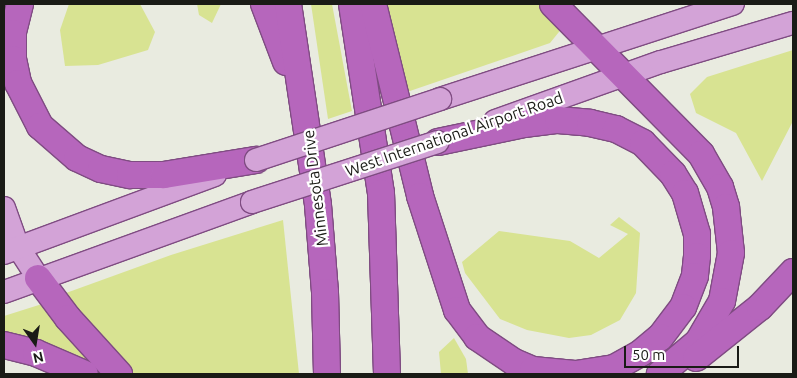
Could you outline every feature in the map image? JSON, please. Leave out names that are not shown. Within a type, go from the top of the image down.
[{"type":"highway","points":[[20,4],[14,33],[13,59],[18,83],[40,126],[77,158],[102,169],[139,175],[164,175],[256,160]]},
{"type":"highway","points":[[264,4],[308,132]]},
{"type":"highway","name":"Minnesota Drive","points":[[288,4],[308,132],[325,292],[327,374]]},
{"type":"highway","points":[[352,4],[381,193],[387,374]]},
{"type":"highway","points":[[373,4],[420,196],[457,310],[478,338],[501,355],[533,370],[576,374],[614,368],[641,353],[655,342],[683,306],[695,276],[697,234],[685,192],[669,169],[643,142],[616,129],[590,123],[558,120],[524,124],[438,142]]},
{"type":"highway","points":[[553,4],[592,47],[701,154],[720,187],[730,230],[728,278],[712,322],[698,342],[660,374]]},
{"type":"highway","points":[[673,374],[733,330],[793,272]]},
{"type":"highway","points":[[38,278],[68,318],[119,374]]},
{"type":"highway","points":[[4,345],[36,353],[85,374]]},
{"type":"main road","points":[[11,250],[256,160],[592,47],[733,4]]},
{"type":"main road","name":"West International Airport Road","points":[[4,292],[38,278],[252,202],[438,142],[622,75],[793,23]]},
{"type":"main road","points":[[4,208],[11,250],[38,278]]},
{"type":"green space","points":[[69,4],[140,4],[155,32],[148,50],[98,65],[65,66],[60,30]]},
{"type":"green space","points":[[197,4],[221,4],[212,23],[199,15]]},
{"type":"green space","points":[[311,4],[332,4],[352,111],[328,119]]},
{"type":"green space","points":[[386,4],[540,4],[563,27],[550,43],[407,92]]},
{"type":"green space","points":[[793,50],[793,121],[762,181],[736,133],[696,113],[690,94],[707,77]]},
{"type":"green space","points":[[619,217],[640,233],[636,293],[620,320],[591,335],[569,338],[527,330],[500,319],[465,273],[462,262],[499,231],[570,241],[599,258],[628,234],[610,225]]},
{"type":"green space","points":[[283,220],[299,374],[129,374],[66,300],[66,293],[171,255]]},
{"type":"green space","points":[[42,304],[104,374],[34,344],[4,339],[4,316]]},
{"type":"green space","points":[[454,338],[466,359],[468,374],[441,374],[439,352]]}]
